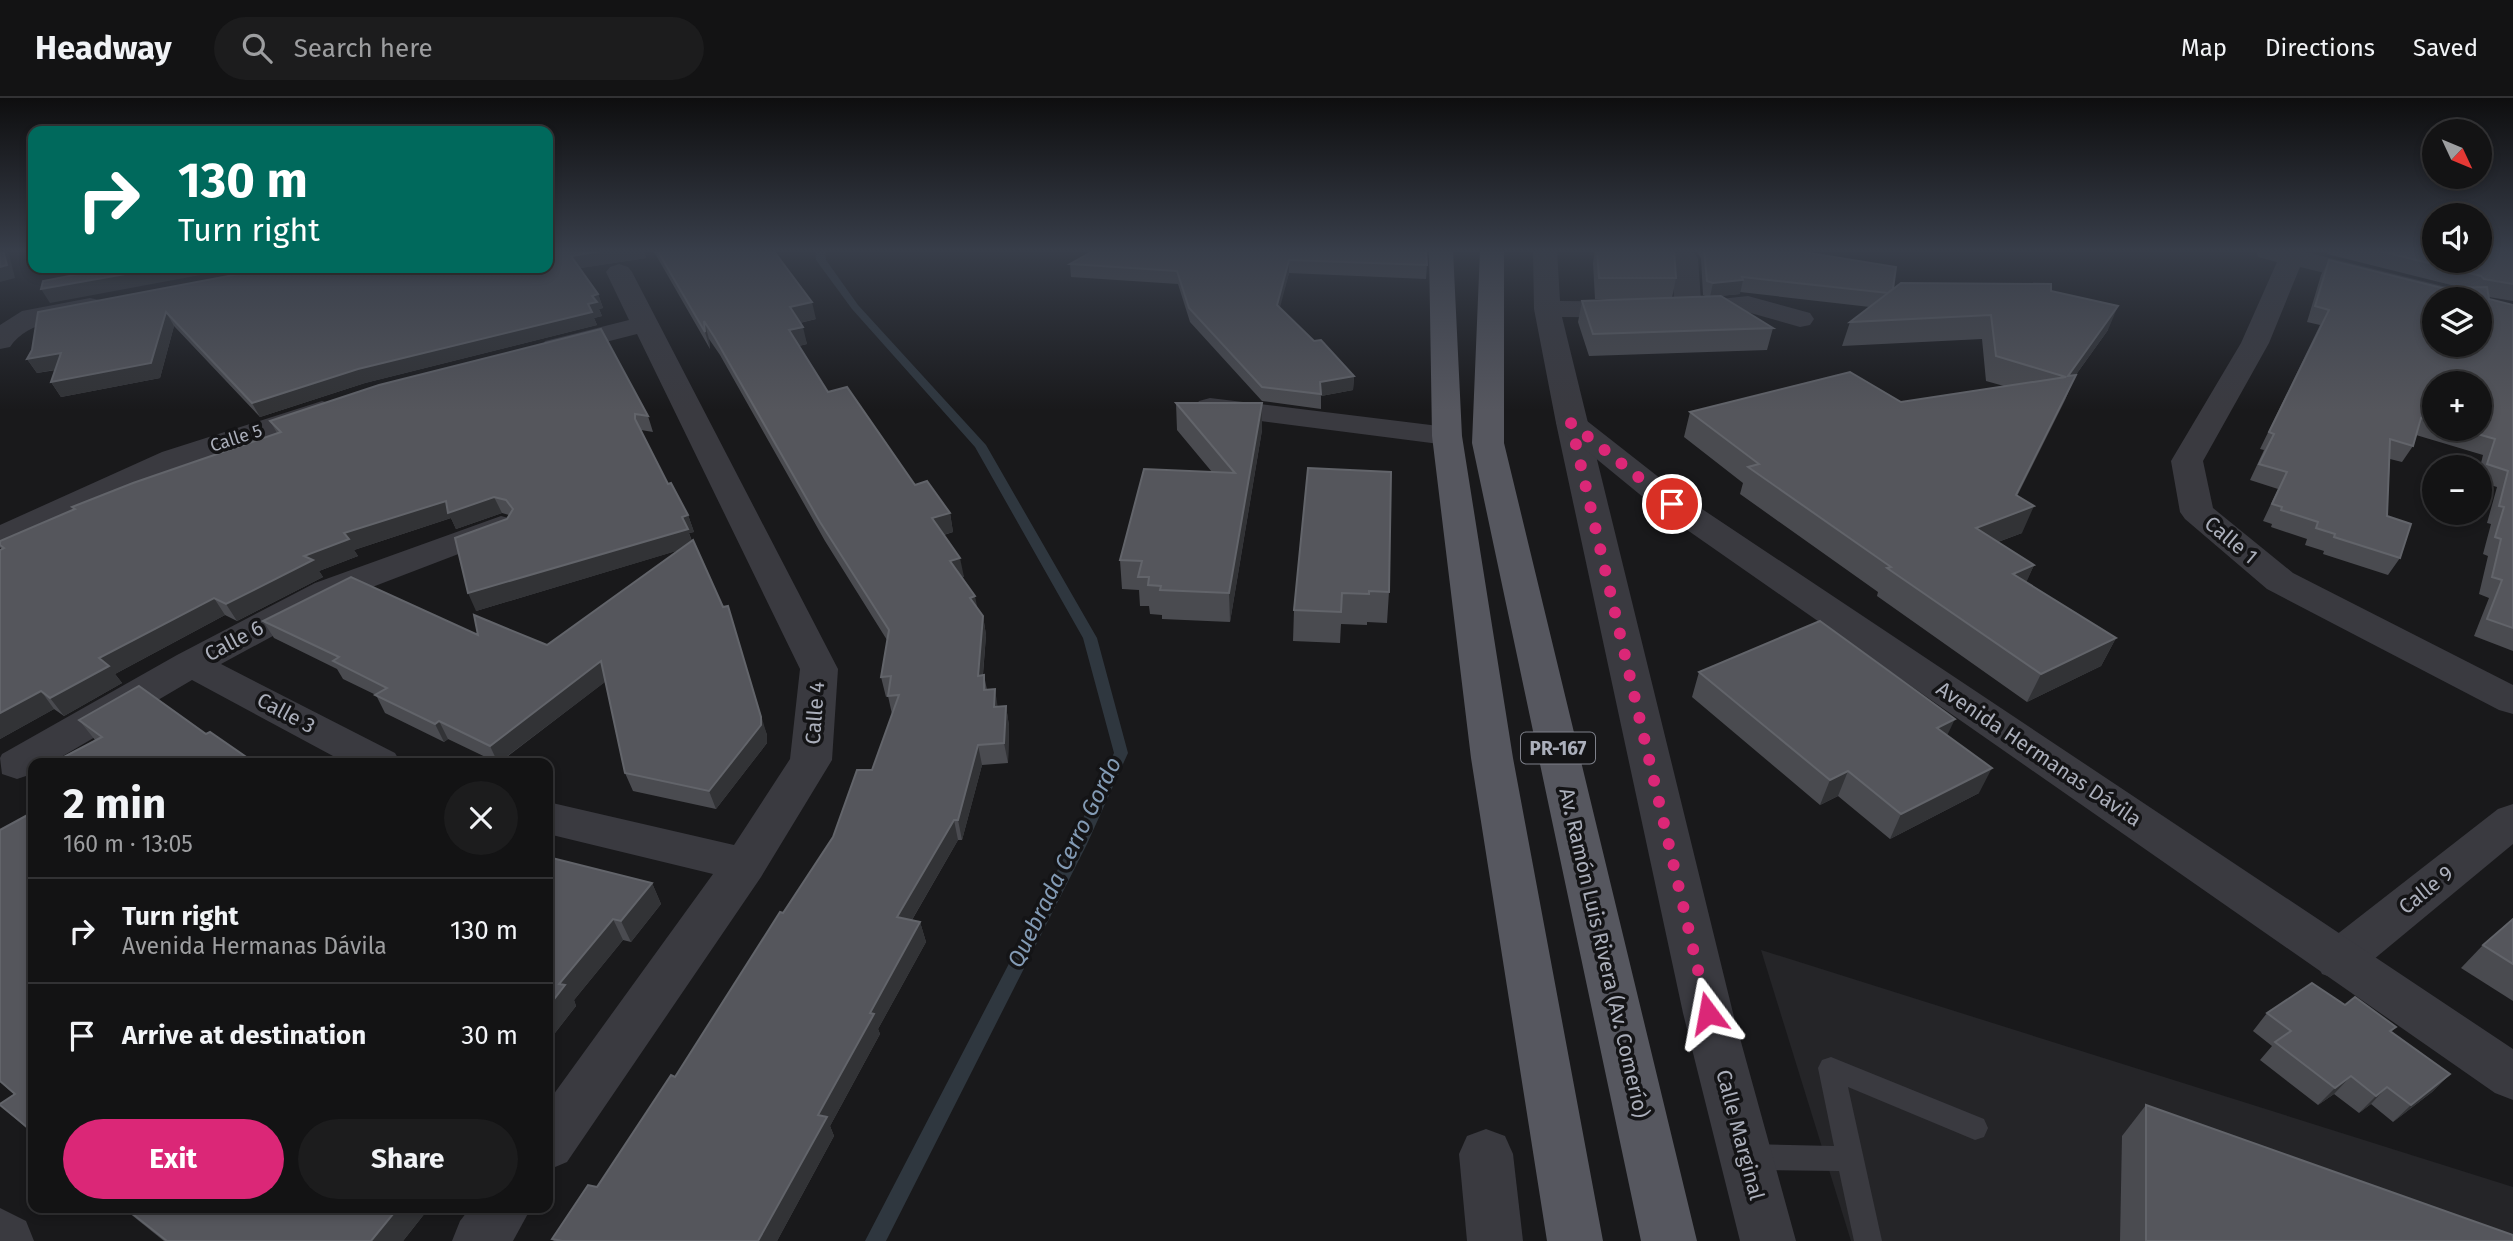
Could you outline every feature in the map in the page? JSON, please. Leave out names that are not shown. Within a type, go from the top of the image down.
[{"type":"main road","name":"PR-167","points":[[1437,303],[1447,436],[1492,758],[1576,1241]]},
{"type":"main road","name":"Av. Ramón Luis Rivera (Av. Comerío)","points":[[1491,303],[1488,443],[1669,1241]]},
{"type":"street","points":[[0,341],[32,317],[107,303]]},
{"type":"street","name":"Calle 4","points":[[553,1138],[745,865],[811,760],[818,669],[634,303]]},
{"type":"street","name":"Calle Marginal","points":[[1547,303],[1571,423],[1708,1013],[1768,1241]]},
{"type":"street","points":[[1688,303],[1688,310]]},
{"type":"street","name":"Calle 1","points":[[2269,303],[2255,342],[2187,461],[2197,512],[2280,580],[2513,701]]},
{"type":"street","points":[[1547,309],[1688,310],[1748,304],[1800,318]]},
{"type":"street","points":[[524,355],[645,324]]},
{"type":"street","name":"Calle 5","points":[[0,538],[173,459],[351,401]]},
{"type":"street","points":[[1200,405],[1447,436]]},
{"type":"street","name":"Avenida Hermanas Dávila","points":[[1571,423],[1672,504],[2513,1077]]},
{"type":"street","name":"Calle 6","points":[[17,764],[191,664],[328,591],[500,526]]},
{"type":"street","name":"Calle 3","points":[[191,664],[370,758]]},
{"type":"street","points":[[553,819],[745,865]]},
{"type":"street","name":"Calle 9","points":[[2339,960],[2513,820]]},
{"type":"street","points":[[1486,1154],[1495,1241]]},
{"type":"street","points":[[480,1241],[500,1213]]},
{"type":"street","points":[[0,1236],[6,1241]]},
{"type":"lane","points":[[1868,1241],[1831,1068],[1975,1128]]},
{"type":"lane","points":[[1746,1157],[1852,1159]]},
{"type":"shaded area","points":[[1761,950],[2513,1187],[2513,1241],[1851,1241]]},
{"type":"building","points":[[84,303],[591,303],[588,304],[592,312],[358,369],[252,403],[166,312],[151,363],[51,382],[61,353],[27,359],[32,350],[38,312]]},
{"type":"building","points":[[688,303],[806,303],[790,307],[803,327],[789,330],[828,392],[847,387],[915,485],[927,481],[950,513],[932,518],[960,558],[950,561],[975,596],[970,598],[983,616],[978,676],[984,675],[984,690],[995,689],[994,707],[1006,706],[1004,743],[978,745],[958,820],[954,820],[897,917],[920,922],[870,1013],[874,1014],[818,1115],[827,1117],[758,1241],[562,1241],[552,1239],[588,1185],[597,1187],[671,1075],[675,1077],[780,912],[783,913],[833,837],[857,770],[872,770],[899,695],[888,696],[891,676],[881,677],[889,630],[820,522],[704,321],[705,332]]},
{"type":"building","points":[[1187,303],[1277,303],[1314,341],[1321,340],[1354,376],[1320,382],[1321,394],[1262,387]]},
{"type":"building","points":[[1583,303],[1733,303],[1773,328],[1593,334]]},
{"type":"building","points":[[1874,303],[2106,303],[2118,306],[2068,376],[2076,375],[2016,495],[2034,506],[1976,528],[2034,565],[2013,574],[2116,638],[2041,674],[1887,568],[1891,567],[1748,467],[1759,464],[1690,412],[1850,372],[1901,402],[2066,377],[1996,356],[1991,315],[1850,322]]},
{"type":"building","points":[[2316,303],[2422,303],[2422,357],[2492,357],[2492,303],[2513,305],[2513,628],[2487,619],[2502,580],[2492,577],[2501,539],[2495,537],[2504,507],[2499,506],[2508,471],[2492,466],[2490,455],[2495,439],[2492,438],[2492,371],[2422,371],[2422,418],[2413,446],[2390,439],[2387,516],[2411,524],[2400,558],[2334,537],[2335,534],[2316,528],[2318,522],[2281,510],[2282,507],[2272,504],[2287,472],[2259,464],[2274,434],[2269,432],[2329,310],[2315,306]]},
{"type":"building","points":[[601,329],[648,416],[635,414],[635,419],[668,484],[671,483],[688,515],[682,517],[688,529],[468,593],[455,538],[507,519],[513,509],[506,500],[494,497],[448,513],[446,501],[344,533],[349,539],[304,556],[313,560],[226,604],[214,598],[99,658],[109,666],[50,698],[41,691],[0,713],[0,550],[4,548],[0,541],[75,509],[72,507],[133,483],[281,432],[270,421],[379,385]]},
{"type":"building","points":[[1176,403],[1262,403],[1229,593],[1160,590],[1161,586],[1148,585],[1149,577],[1138,577],[1142,561],[1120,560],[1144,469],[1235,473]]},
{"type":"building","points":[[1308,468],[1391,472],[1389,592],[1342,593],[1341,612],[1294,610]]},
{"type":"building","points":[[693,540],[723,607],[728,606],[761,717],[761,725],[709,791],[625,773],[601,661],[490,746],[439,721],[435,724],[375,695],[387,688],[333,661],[339,657],[263,621],[351,577],[478,635],[474,615],[547,645]]},
{"type":"building","points":[[1820,621],[1955,719],[1937,728],[1992,768],[1901,814],[1848,771],[1830,780],[1699,672]]},
{"type":"building","points":[[139,686],[206,734],[210,732],[248,758],[62,758],[102,737],[79,720]]},
{"type":"building","points":[[28,815],[28,1128],[0,1105],[15,1094],[0,1081],[0,830]]},
{"type":"building","points":[[553,858],[652,883],[621,921],[613,919],[559,984],[565,985],[553,1001]]},
{"type":"building","points":[[2513,919],[2513,964],[2483,945]]},
{"type":"building","points":[[2312,983],[2345,1005],[2355,997],[2396,1027],[2390,1031],[2450,1074],[2411,1105],[2387,1087],[2376,1096],[2351,1076],[2335,1088],[2275,1042],[2291,1031],[2267,1013]]},
{"type":"building","points":[[2146,1105],[2513,1235],[2513,1241],[2146,1241]]},
{"type":"building","points":[[131,1213],[394,1213],[371,1241],[167,1241]]},
{"type":"waterway","name":"Quebrada Cerro Gordo","points":[[852,303],[980,445],[1090,638],[1121,753],[1079,844],[875,1241]]},
{"type":"route","points":[[1672,504],[1571,423],[1708,1013]]}]
